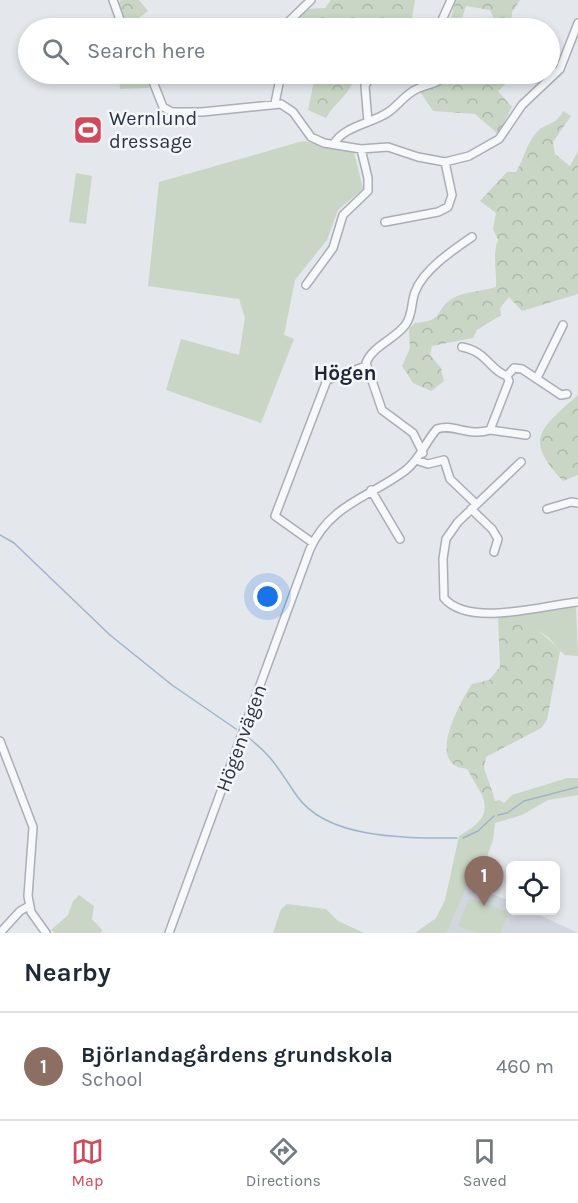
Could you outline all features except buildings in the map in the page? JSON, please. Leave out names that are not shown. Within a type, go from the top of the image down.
[{"type":"street","points":[[113,0],[119,18]]},
{"type":"street","points":[[292,18],[311,0]]},
{"type":"street","points":[[442,18],[451,0]]},
{"type":"street","points":[[560,69],[578,23]]},
{"type":"street","points":[[154,84],[163,107],[172,112],[213,111],[275,103],[293,112],[311,137],[361,149],[388,147],[418,157],[445,162],[469,156],[499,139],[522,105],[544,84]]},
{"type":"street","points":[[275,103],[279,84]]},
{"type":"street","points":[[366,84],[368,122]]},
{"type":"street","points":[[334,144],[338,138],[387,113],[415,89],[429,84]]},
{"type":"street","points":[[306,285],[333,248],[343,215],[368,191],[368,178],[361,149]]},
{"type":"street","points":[[385,222],[434,213],[448,207],[452,195],[445,162]]},
{"type":"street","points":[[423,453],[413,433],[382,410],[366,366],[368,358],[374,351],[405,325],[415,292],[423,279],[446,254],[472,237]]},
{"type":"street","points":[[537,378],[563,325]]},
{"type":"street","points":[[462,347],[481,353],[507,376],[509,381],[490,430]]},
{"type":"street","points":[[313,543],[275,516],[327,380],[366,366]]},
{"type":"street","points":[[507,376],[518,367],[561,395],[567,394]]},
{"type":"street","name":"Högenvägen","points":[[169,933],[313,543],[340,511],[394,478],[416,460],[423,453],[432,435],[444,426],[465,432],[490,430],[526,435]]},
{"type":"street","points":[[416,460],[428,464],[444,461],[450,479],[495,533],[498,539],[494,552]]},
{"type":"street","points":[[522,462],[472,505],[450,531],[443,547],[442,587],[448,603],[463,610],[495,614],[578,602]]},
{"type":"street","points":[[371,490],[400,539]]},
{"type":"street","points":[[547,509],[571,502],[578,503]]},
{"type":"street","points":[[0,741],[33,826],[28,880],[29,906],[46,933]]},
{"type":"street","points":[[0,933],[13,918],[29,906]]},
{"type":"shaded area","points":[[467,884],[506,899],[506,915],[540,915],[578,933],[447,933]]},
{"type":"green space","points":[[121,0],[139,0],[148,11],[139,18],[124,18],[119,3]]},
{"type":"green space","points":[[331,0],[415,0],[412,18],[298,18],[308,9],[325,8]]},
{"type":"green space","points":[[456,0],[520,0],[512,12],[512,18],[494,18],[490,10],[466,6],[462,18],[451,18]]},
{"type":"green space","points":[[120,84],[152,85],[148,88],[120,89]]},
{"type":"green space","points":[[314,84],[352,84],[326,118],[308,110]]},
{"type":"green space","points":[[415,84],[506,84],[498,91],[512,107],[498,134],[475,114],[433,111]]},
{"type":"green space","points":[[563,111],[571,116],[553,142],[555,154],[570,166],[578,151],[578,294],[522,311],[509,297],[500,308],[501,315],[477,330],[473,338],[432,346],[430,355],[441,368],[444,381],[431,391],[413,383],[402,366],[410,348],[409,329],[415,323],[431,320],[453,298],[496,287],[495,257],[498,240],[493,229],[496,213],[480,201],[507,172],[516,172],[534,136],[540,129],[558,119]]},
{"type":"green space","points":[[303,141],[354,152],[363,189],[338,210],[327,240],[295,280],[284,335],[294,339],[261,423],[166,390],[181,339],[239,355],[245,318],[239,299],[148,286],[159,182]]},
{"type":"green space","points":[[76,173],[92,176],[86,224],[69,222]]},
{"type":"green space","points":[[578,395],[578,475],[563,481],[543,455],[540,444],[541,435],[554,417]]},
{"type":"green space","points":[[576,607],[578,656],[565,655],[560,651],[549,638],[532,626],[525,612]]},
{"type":"green space","points":[[525,612],[532,624],[560,651],[547,720],[541,728],[486,757],[484,768],[492,791],[482,795],[467,769],[454,765],[448,757],[448,736],[462,701],[472,684],[489,680],[500,667],[498,616]]},
{"type":"green space","points":[[567,778],[578,778],[578,795],[548,800],[522,815],[495,823],[493,840],[476,887],[467,885],[447,933],[415,933],[436,918],[445,900],[459,836],[476,824],[483,815],[485,809],[482,795],[492,791],[495,801],[499,800],[504,803],[512,795]]},
{"type":"green space","points":[[79,895],[94,906],[92,919],[102,930],[101,933],[55,933],[51,930],[68,915],[73,901]]},
{"type":"green space","points":[[469,898],[506,911],[507,915],[501,933],[477,933],[458,926]]},
{"type":"green space","points":[[287,904],[326,909],[338,921],[364,933],[273,933],[281,909]]},
{"type":"waterway","points":[[0,535],[14,543],[110,635],[172,685],[236,729]]},
{"type":"waterway","points":[[246,736],[269,756],[297,796],[311,810],[328,821],[370,834],[415,838],[457,838]]},
{"type":"waterway","points":[[498,815],[507,813],[524,801],[578,787]]},
{"type":"waterway","points":[[463,838],[478,831],[494,816]]},
{"type":"place","name":"Wernlund dressage","points":[[88,130]]},
{"type":"place","name":"Björlandagårdens grundskola","points":[[484,906]]},
{"type":"district","name":"Högen","points":[[345,373]]}]
